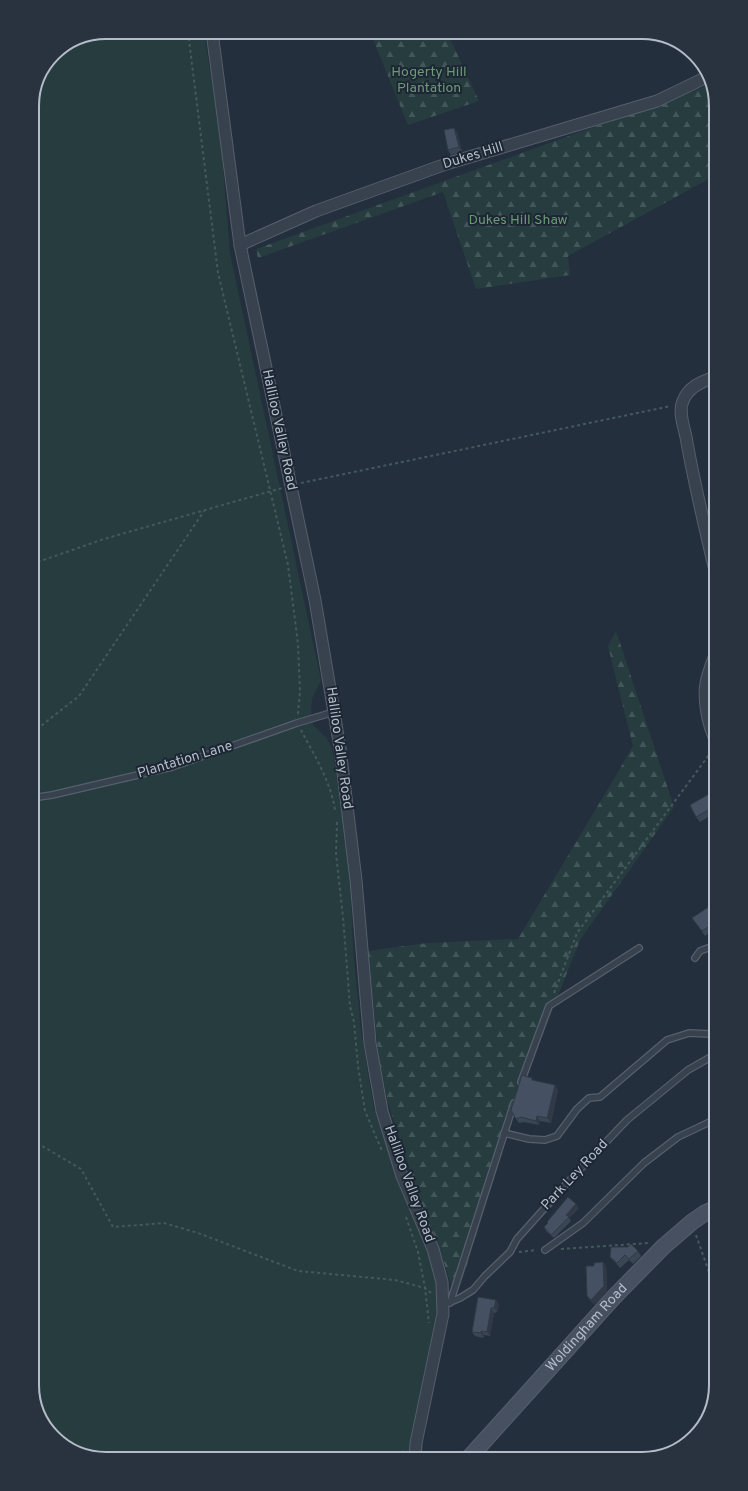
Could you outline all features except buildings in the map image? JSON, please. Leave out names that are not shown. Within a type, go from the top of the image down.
[{"type":"street","name":"Halliloo Valley Road","points":[[213,39],[240,245],[315,600],[340,748],[356,880],[370,1043],[382,1111],[402,1176],[433,1249],[447,1303],[415,1452]]},
{"type":"street","name":"Dukes Hill","points":[[240,245],[316,211],[446,164],[657,101],[703,79]]},
{"type":"street","points":[[709,380],[696,385],[687,392],[682,402],[682,415],[691,468],[709,545]]},
{"type":"street","points":[[709,671],[706,684],[706,696],[709,722]]},
{"type":"street","name":"Woldingham Road","points":[[474,1452],[614,1297],[663,1247],[692,1222],[709,1211]]},
{"type":"lane","name":"Plantation Lane","points":[[39,797],[172,767],[334,712]]},
{"type":"lane","points":[[519,1088],[549,1006],[639,948]]},
{"type":"lane","points":[[695,958],[700,951],[709,948]]},
{"type":"lane","points":[[504,1133],[537,1140],[545,1140],[557,1136],[577,1109],[589,1098],[600,1097],[667,1040],[689,1033],[709,1034]]},
{"type":"lane","name":"Park Ley Road","points":[[447,1303],[473,1290],[510,1252],[517,1239],[568,1182],[627,1120],[688,1070],[709,1058]]},
{"type":"lane","points":[[447,1303],[516,1095]]},
{"type":"lane","points":[[545,1250],[583,1223],[644,1163],[672,1141],[709,1122]]},
{"type":"path","points":[[189,39],[218,273],[288,565],[298,644],[300,691],[298,723]]},
{"type":"path","points":[[39,562],[104,539],[270,493],[291,485],[676,405],[682,402]]},
{"type":"path","points":[[39,727],[79,696],[204,511]]},
{"type":"path","points":[[549,1006],[577,933],[709,754]]},
{"type":"path","points":[[39,1144],[81,1169],[113,1227],[164,1223],[198,1233],[298,1271],[395,1280],[425,1288]]},
{"type":"path","points":[[692,1222],[709,1272]]},
{"type":"path","points":[[510,1252],[654,1243]]},
{"type":"green space","points":[[205,39],[221,142],[230,253],[321,680],[312,699],[311,714],[313,725],[327,738],[332,749],[340,796],[350,875],[353,946],[361,1031],[374,1109],[396,1174],[427,1248],[435,1273],[438,1295],[437,1323],[409,1452],[93,1451],[69,1441],[53,1426],[44,1411],[40,1398],[39,102],[44,80],[50,69],[69,50],[80,44],[93,40]]},
{"type":"green space","name":"Hogerty Hill Plantation","points":[[373,39],[450,39],[479,101],[408,125]]},
{"type":"green space","name":"Dukes Hill Shaw","points":[[706,86],[709,106],[709,179],[568,256],[570,275],[476,289],[443,192],[258,258],[256,249]]},
{"type":"green space","points":[[616,631],[674,807],[580,940],[525,1079],[461,1284],[451,1284],[437,1242],[419,1197],[388,1103],[378,1052],[368,951],[427,943],[518,939],[633,746],[608,646]]}]
